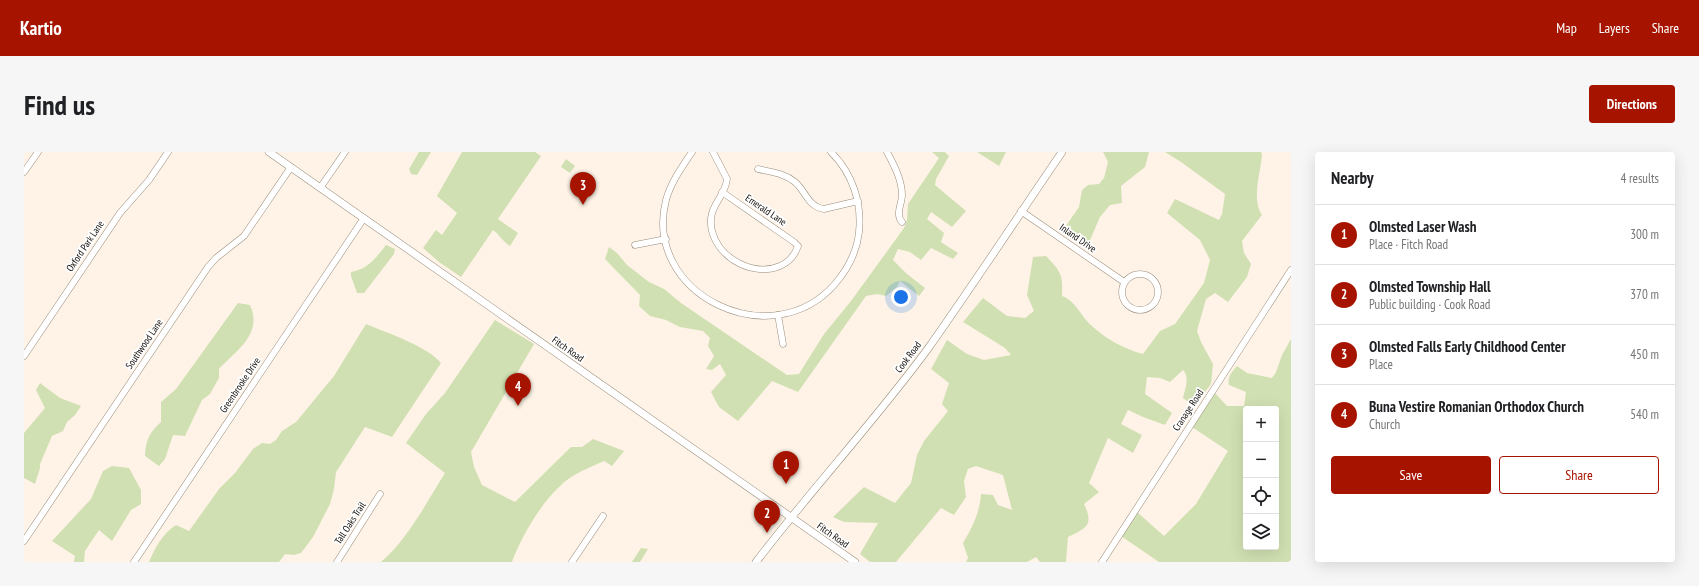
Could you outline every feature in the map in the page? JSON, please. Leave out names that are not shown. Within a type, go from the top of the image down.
[{"type":"street","points":[[24,172],[38,152]]},
{"type":"street","name":"Oxford Park Lane","points":[[24,356],[120,213],[149,180],[168,152]]},
{"type":"street","name":"Fitch Road","points":[[269,152],[855,562]]},
{"type":"street","points":[[320,188],[345,152]]},
{"type":"street","points":[[692,152],[675,179],[668,196],[664,214],[666,239],[671,255],[679,272],[703,296],[733,312],[751,316],[778,315],[799,310],[814,302],[830,289],[842,275],[851,258],[857,243],[859,226],[858,201],[850,178],[841,163],[831,152]]},
{"type":"street","points":[[713,152],[726,176],[727,184],[722,192]]},
{"type":"street","points":[[888,152],[898,174],[902,190],[902,202],[899,212],[900,220],[902,222]]},
{"type":"street","name":"Cook Road","points":[[756,562],[845,454],[926,350],[1062,152]]},
{"type":"street","name":"Southwood Lane","points":[[24,541],[208,267],[216,258],[244,236],[291,168]]},
{"type":"street","points":[[758,169],[781,174],[794,181],[804,191],[812,204],[818,208],[824,209],[858,201]]},
{"type":"street","name":"Emerald Lane","points":[[722,192],[791,239],[798,246],[796,252],[791,258],[774,268],[765,270],[749,268],[730,257],[719,247],[712,230],[712,213],[715,203],[722,192]]},
{"type":"street","name":"Inland Drive","points":[[1021,211],[1124,282]]},
{"type":"street","name":"Greenbrooke Drive","points":[[134,562],[364,218]]},
{"type":"street","points":[[635,245],[666,239]]},
{"type":"street","name":"Cranage Road","points":[[1102,562],[1291,270]]},
{"type":"street","points":[[1137,273],[1150,276],[1157,284],[1157,299],[1150,308],[1134,310],[1122,299],[1122,288],[1124,282],[1128,277],[1137,273]]},
{"type":"street","points":[[778,315],[783,344]]},
{"type":"street","name":"Tall Oaks Trail","points":[[337,562],[380,494]]},
{"type":"street","points":[[572,562],[603,516]]},
{"type":"green space","points":[[419,152],[431,152],[417,175],[411,174],[409,169]]},
{"type":"green space","points":[[462,152],[535,152],[541,156],[498,219],[518,233],[510,246],[493,230],[461,277],[439,262],[423,248],[436,230],[442,235],[457,213],[437,196]]},
{"type":"green space","points":[[932,152],[945,152],[949,156],[936,179],[935,185],[966,211],[952,227],[931,212],[927,219],[944,233],[941,242],[958,253],[953,259],[931,248],[921,260],[910,252],[898,249],[893,260],[907,274],[925,288],[919,296],[900,281],[897,287],[886,296],[877,294],[866,296],[798,392],[772,381],[738,421],[719,407],[711,392],[726,375],[720,364],[712,370],[706,369],[714,356],[708,346],[710,338],[703,331],[680,327],[666,320],[650,316],[639,306],[640,295],[605,259],[609,247],[617,253],[627,265],[649,282],[664,289],[681,303],[787,375],[799,374],[824,334],[851,301],[904,228],[907,220],[908,204],[939,158]]},
{"type":"green space","points":[[977,152],[1006,152],[999,166]]},
{"type":"green space","points":[[1103,152],[1149,152],[1145,167],[1121,186],[1122,203],[1110,205],[1100,217],[1087,247],[1063,230],[1079,207],[1082,190],[1088,185],[1099,184],[1104,178],[1108,162]]},
{"type":"green space","points":[[1165,152],[1261,152],[1262,154],[1257,201],[1262,215],[1242,241],[1244,253],[1251,264],[1247,277],[1228,302],[1215,293],[1206,299],[1197,331],[1213,364],[1211,384],[1196,404],[1191,404],[1183,398],[1187,380],[1183,370],[1170,382],[1160,378],[1147,377],[1145,394],[1172,413],[1165,425],[1128,410],[1121,424],[1142,435],[1133,453],[1108,438],[1089,483],[1099,492],[1084,504],[1088,517],[1087,525],[1080,531],[1068,537],[1066,562],[1040,562],[1036,557],[1027,562],[966,562],[968,558],[963,543],[975,520],[981,494],[993,495],[998,505],[1012,510],[1003,475],[976,466],[968,469],[964,481],[966,497],[954,515],[941,508],[896,562],[870,562],[860,554],[878,523],[844,522],[833,517],[864,487],[895,503],[911,483],[917,455],[924,441],[948,411],[942,404],[949,383],[931,369],[947,340],[967,354],[984,360],[1011,355],[1005,348],[963,322],[983,298],[1007,316],[1025,318],[1034,311],[1027,295],[1033,257],[1046,256],[1060,274],[1062,296],[1067,298],[1075,305],[1097,331],[1122,346],[1143,354],[1160,331],[1175,324],[1204,283],[1210,260],[1200,240],[1167,213],[1175,199],[1219,220],[1222,214],[1225,194]]},
{"type":"green space","points":[[566,159],[575,166],[570,173],[561,167]]},
{"type":"green space","points":[[386,245],[395,249],[394,254],[364,293],[357,293],[351,272],[367,266]]},
{"type":"green space","points":[[238,303],[250,305],[253,315],[251,333],[240,348],[219,369],[219,378],[210,394],[202,400],[185,436],[173,435],[165,459],[159,466],[145,456],[146,445],[149,437],[161,422],[161,402],[176,389]]},
{"type":"green space","points":[[495,320],[534,344],[471,452],[474,467],[482,485],[515,502],[571,447],[582,447],[593,439],[624,451],[612,466],[604,461],[586,469],[564,482],[552,494],[538,512],[520,542],[512,562],[381,562],[400,543],[408,532],[445,473],[406,443],[426,414],[445,393]]},
{"type":"green space","points":[[366,324],[417,346],[435,357],[441,363],[392,437],[365,427],[336,472],[330,504],[313,537],[301,553],[294,555],[285,554],[279,562],[149,562],[160,542],[176,525],[189,531],[219,489],[235,473],[253,449],[262,443],[270,444],[276,440],[282,431],[296,422],[334,376]]},
{"type":"green space","points":[[1291,339],[1291,562],[1159,562],[1121,536],[1137,512],[1164,536],[1196,504],[1228,451],[1192,427],[1215,393],[1227,406],[1243,406],[1243,550],[1279,550],[1279,406],[1244,406],[1246,392],[1229,385],[1229,377],[1237,366],[1247,373],[1272,378],[1276,372],[1282,355]]},
{"type":"green space","points":[[40,383],[60,398],[81,406],[75,415],[67,422],[63,431],[52,436],[40,464],[35,484],[24,478],[24,433],[45,408],[36,390]]},
{"type":"green space","points":[[112,466],[129,468],[141,490],[141,504],[131,510],[112,541],[99,530],[85,551],[84,562],[74,562],[75,556],[52,541],[91,499],[103,471]]},
{"type":"green space","points":[[641,548],[648,549],[640,562],[632,562]]},
{"type":"place","name":"Olmsted Falls Early Childhood Center","points":[[583,205]]},
{"type":"place","name":"Buna Vestire Romanian Orthodox Church","points":[[518,406]]},
{"type":"place","name":"Olmsted Laser Wash","points":[[786,484]]},
{"type":"place","name":"Olmsted Township Hall","points":[[767,533]]}]
